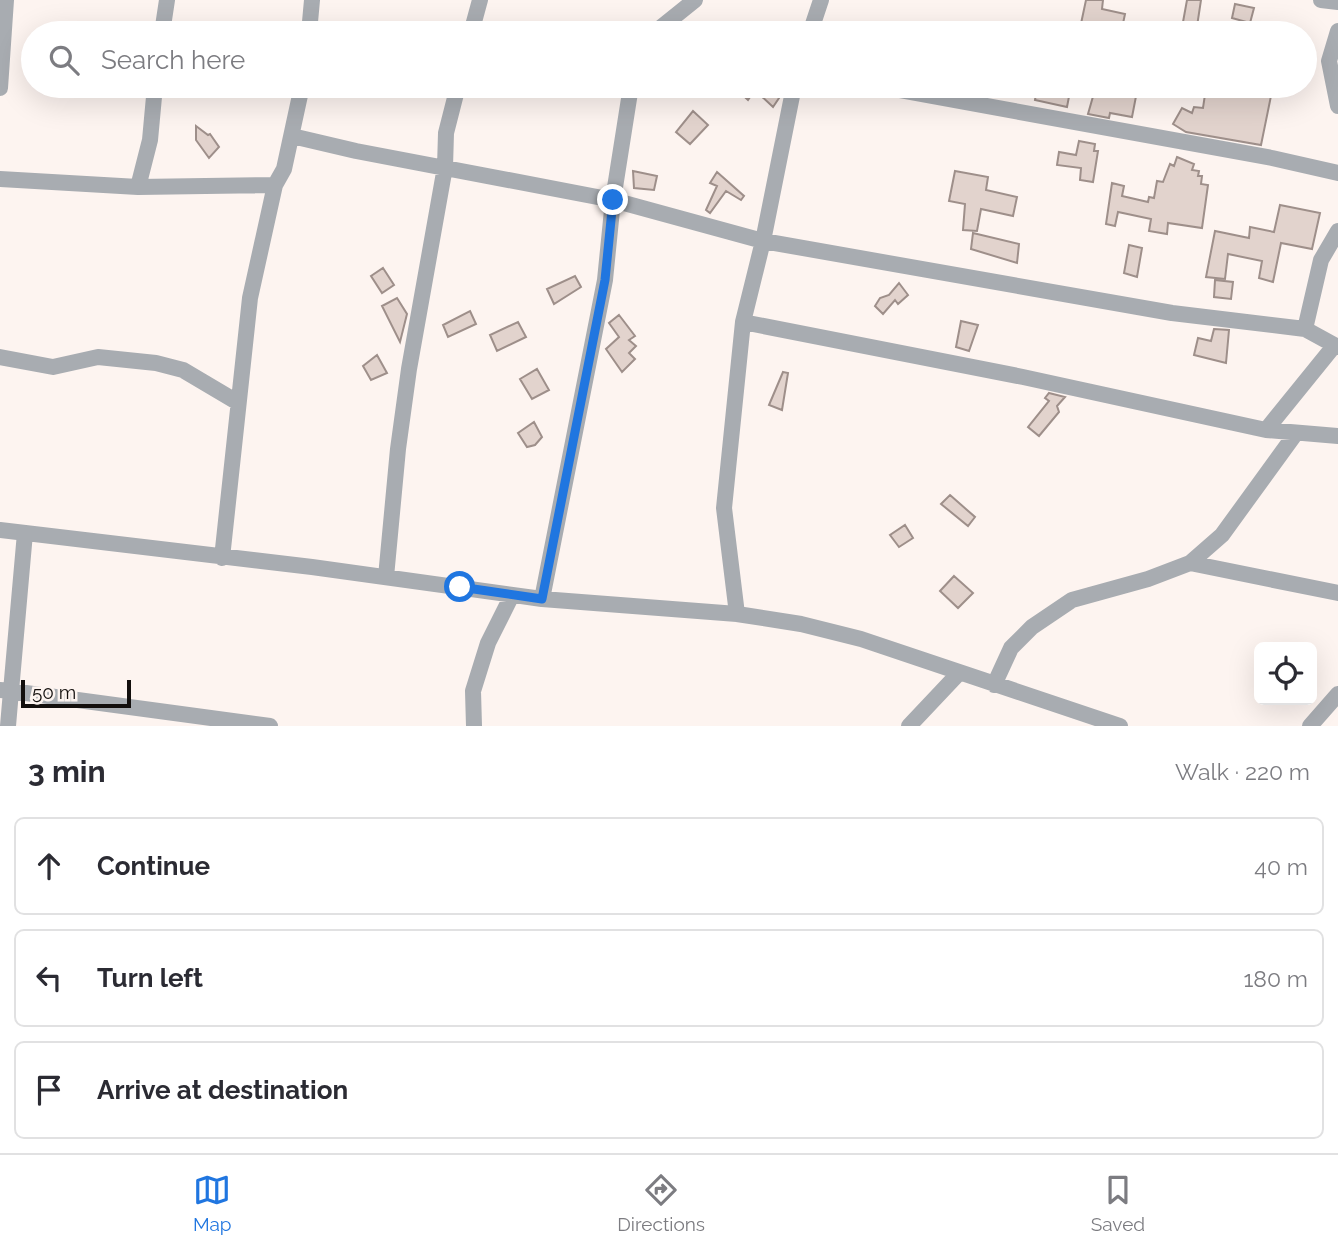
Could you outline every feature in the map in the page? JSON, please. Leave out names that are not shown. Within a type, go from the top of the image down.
[{"type":"street","points":[[0,88],[6,0]]},
{"type":"street","points":[[164,21],[167,0]]},
{"type":"street","points":[[310,21],[312,0]]},
{"type":"street","points":[[474,21],[480,0]]},
{"type":"street","points":[[669,21],[695,0]]},
{"type":"street","points":[[814,21],[821,0]]},
{"type":"street","points":[[1321,0],[1338,2]]},
{"type":"street","points":[[1338,31],[1329,61],[1338,106]]},
{"type":"street","points":[[138,187],[150,140],[154,98]]},
{"type":"street","points":[[222,558],[250,298],[275,185],[284,169],[300,98]]},
{"type":"street","points":[[386,578],[407,383],[445,167],[446,133],[455,98]]},
{"type":"street","points":[[542,599],[605,280],[613,200],[629,98]]},
{"type":"street","points":[[737,614],[724,508],[743,323],[763,241],[792,98]]},
{"type":"street","points":[[941,98],[1338,173]]},
{"type":"street","points":[[292,136],[356,151],[613,200],[763,241],[1171,313],[1305,330],[1336,346],[1266,430]]},
{"type":"street","points":[[0,179],[138,187],[275,185]]},
{"type":"street","points":[[1305,330],[1321,260],[1338,231]]},
{"type":"street","points":[[743,323],[1023,377],[1266,430],[1338,436]]},
{"type":"street","points":[[0,357],[53,367],[98,357],[156,363],[183,370],[237,402]]},
{"type":"street","points":[[994,685],[1011,648],[1032,626],[1072,600],[1148,579],[1191,563],[1222,535],[1296,433]]},
{"type":"street","points":[[0,530],[542,599],[737,614],[801,624],[861,639],[1120,726]]},
{"type":"street","points":[[8,726],[6,691],[25,533]]},
{"type":"street","points":[[1191,563],[1338,593]]},
{"type":"street","points":[[474,726],[473,691],[488,643],[512,595]]},
{"type":"street","points":[[909,726],[959,673]]},
{"type":"street","points":[[6,691],[270,726]]},
{"type":"street","points":[[1310,726],[1338,694]]},
{"type":"building","points":[[1086,0],[1103,0],[1102,9],[1125,14],[1124,21],[1082,21]]},
{"type":"building","points":[[1187,0],[1201,0],[1198,21],[1183,21]]},
{"type":"building","points":[[1235,4],[1254,8],[1251,21],[1232,18]]},
{"type":"building","points":[[763,98],[779,98],[773,107]]},
{"type":"building","points":[[1035,98],[1069,98],[1067,107]]},
{"type":"building","points":[[1093,98],[1136,98],[1132,117],[1110,113],[1109,118],[1088,114]]},
{"type":"building","points":[[1204,98],[1271,98],[1261,145],[1186,132],[1173,124],[1182,108],[1192,113],[1194,107],[1203,108]]},
{"type":"building","points":[[693,111],[708,125],[690,144],[676,132]]},
{"type":"building","points":[[196,126],[210,134],[219,147],[209,158],[196,140]]},
{"type":"building","points":[[1079,141],[1095,144],[1094,151],[1098,151],[1093,182],[1080,180],[1081,168],[1057,165],[1059,152],[1076,155]]},
{"type":"building","points":[[1177,157],[1194,164],[1192,170],[1199,171],[1198,176],[1202,176],[1201,184],[1208,185],[1202,228],[1168,223],[1167,234],[1149,231],[1151,219],[1118,212],[1115,226],[1106,224],[1112,183],[1124,186],[1122,196],[1148,202],[1149,197],[1154,198],[1157,181],[1163,182],[1170,164],[1174,166]]},
{"type":"building","points":[[633,171],[657,176],[654,190],[634,188]]},
{"type":"building","points":[[955,171],[988,177],[986,190],[1017,197],[1013,216],[981,209],[977,231],[963,230],[965,204],[949,201]]},
{"type":"building","points":[[717,172],[744,196],[741,200],[726,191],[710,213],[706,210],[717,186],[710,183]]},
{"type":"building","points":[[1280,205],[1320,213],[1312,249],[1281,243],[1273,282],[1259,278],[1262,261],[1228,254],[1225,279],[1206,277],[1215,231],[1249,238],[1250,227],[1274,232]]},
{"type":"building","points":[[973,233],[1019,244],[1017,263],[971,249]]},
{"type":"building","points":[[1129,245],[1142,248],[1137,277],[1124,273]]},
{"type":"building","points":[[383,268],[394,285],[382,293],[371,276]]},
{"type":"building","points":[[575,276],[581,287],[554,304],[547,289]]},
{"type":"building","points":[[1215,280],[1233,282],[1231,299],[1214,297]]},
{"type":"building","points":[[899,283],[908,295],[898,304],[895,300],[883,314],[875,306],[880,298],[889,295]]},
{"type":"building","points":[[397,298],[407,314],[400,342],[382,306]]},
{"type":"building","points":[[470,311],[476,324],[448,337],[443,325]]},
{"type":"building","points":[[619,315],[635,336],[629,340],[636,346],[629,353],[635,359],[622,372],[606,349],[619,337],[609,323]]},
{"type":"building","points":[[961,321],[978,325],[969,351],[956,347]]},
{"type":"building","points":[[518,322],[526,337],[497,351],[490,335]]},
{"type":"building","points":[[1214,329],[1229,330],[1226,363],[1194,355],[1198,338],[1211,341]]},
{"type":"building","points":[[377,355],[387,373],[371,380],[363,366]]},
{"type":"building","points":[[537,369],[549,390],[532,399],[520,379]]},
{"type":"building","points":[[783,372],[788,373],[782,410],[769,405]]},
{"type":"building","points":[[1049,393],[1065,397],[1057,406],[1059,412],[1039,436],[1028,427],[1049,401],[1045,398]]},
{"type":"building","points":[[534,422],[542,437],[535,445],[527,447],[518,433]]},
{"type":"building","points":[[950,495],[975,517],[968,526],[941,504]]},
{"type":"building","points":[[905,525],[913,538],[899,547],[890,535]]},
{"type":"building","points":[[954,576],[973,593],[958,608],[940,591]]},
{"type":"route","points":[[460,587],[542,599],[605,280],[613,200]]}]
